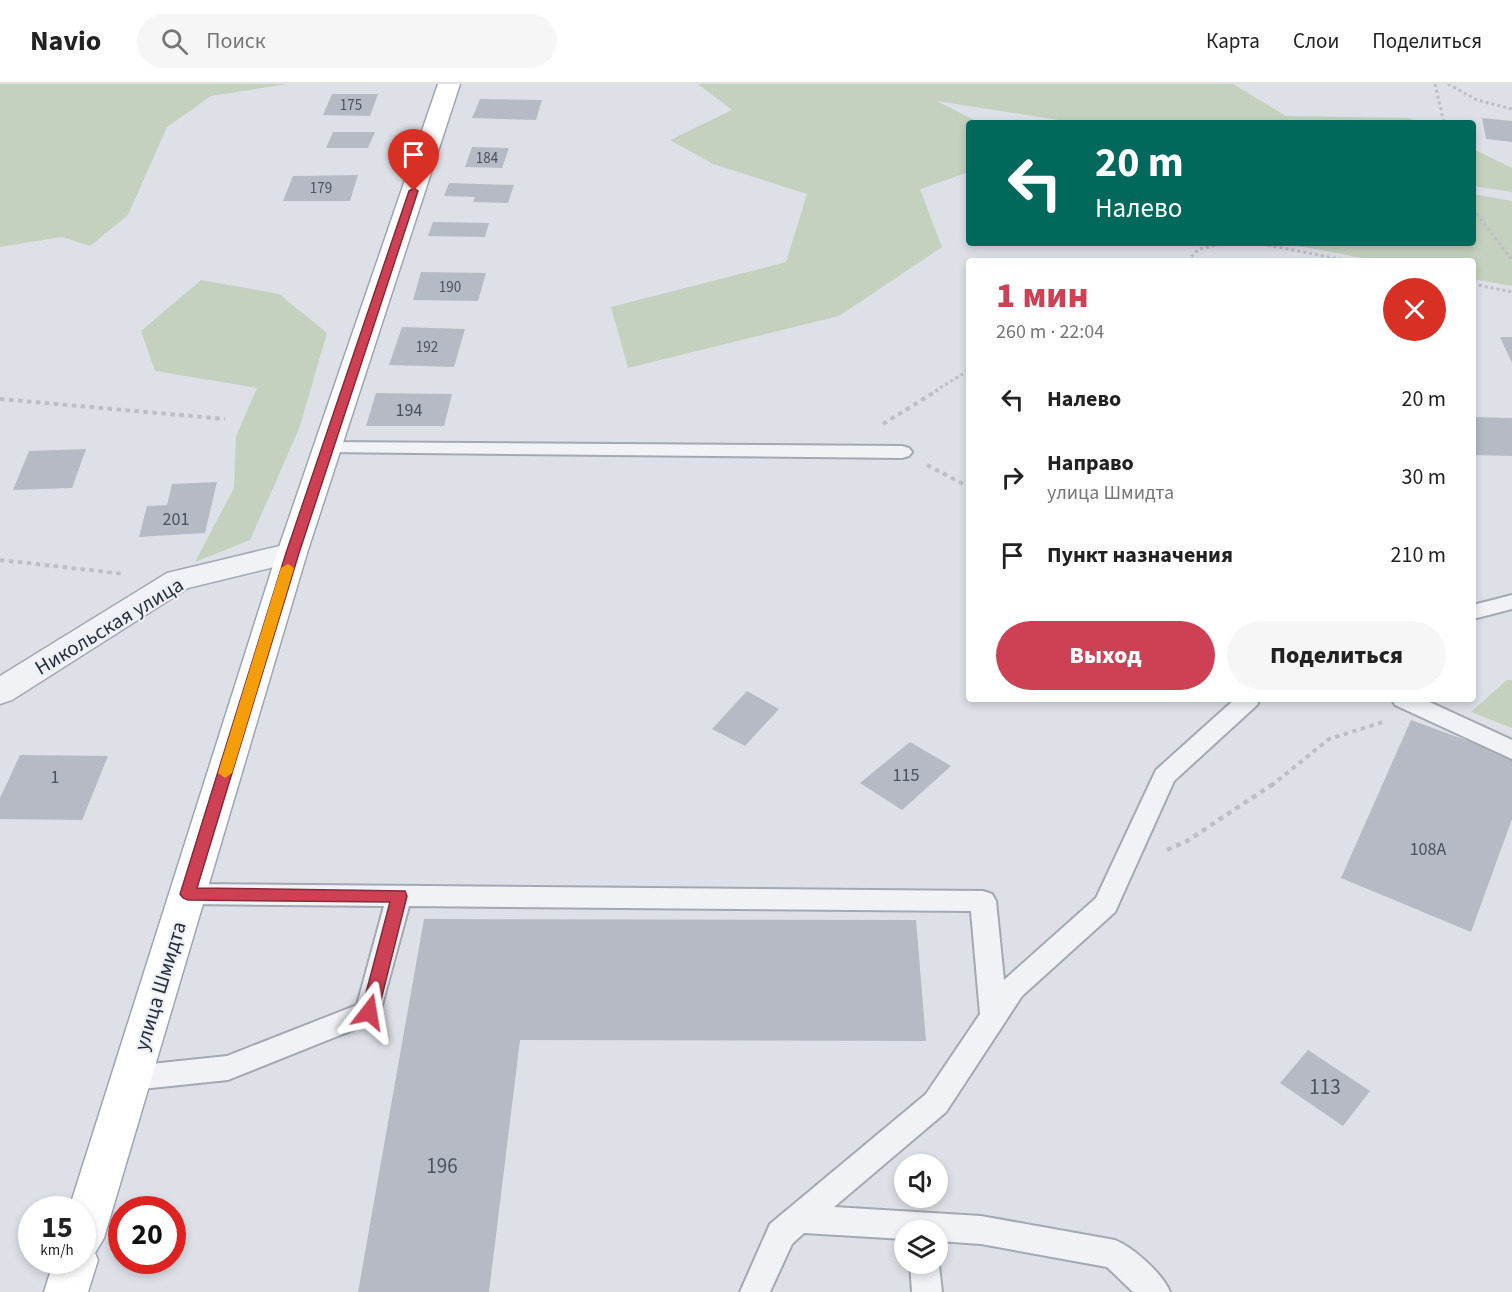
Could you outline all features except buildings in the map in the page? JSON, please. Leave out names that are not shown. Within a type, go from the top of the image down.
[{"type":"main road","name":"улица Шмидта","points":[[95,1196],[292,553],[450,84]]},
{"type":"main road","points":[[66,1292],[72,1274]]},
{"type":"street","name":"Никольская улица","points":[[0,692],[178,580],[292,553]]},
{"type":"lane","points":[[328,448],[902,452]]},
{"type":"lane","points":[[1476,611],[1512,602]]},
{"type":"lane","points":[[755,1292],[781,1234],[936,1103],[1014,988],[1106,905],[1164,776],[1246,702]]},
{"type":"lane","points":[[1409,702],[1512,750]]},
{"type":"lane","points":[[188,894],[983,901],[994,1017]]},
{"type":"lane","points":[[132,1078],[228,1068],[369,1012],[399,896]]},
{"type":"lane","points":[[799,1219],[894,1226]]},
{"type":"lane","points":[[948,1229],[981,1230],[1115,1254],[1155,1292]]},
{"type":"lane","points":[[926,1274],[927,1292]]},
{"type":"path","points":[[1435,84],[1443,120]]},
{"type":"path","points":[[1448,84],[1477,100],[1512,109]]},
{"type":"path","points":[[1476,213],[1512,260]]},
{"type":"path","points":[[1190,258],[1199,249],[1212,246]]},
{"type":"path","points":[[1272,246],[1334,258]]},
{"type":"path","points":[[1476,285],[1512,292]]},
{"type":"path","points":[[836,452],[929,397],[966,372]]},
{"type":"path","points":[[0,399],[225,419]]},
{"type":"path","points":[[902,452],[966,485]]},
{"type":"path","points":[[0,560],[178,580]]},
{"type":"path","points":[[1120,872],[1187,841],[1276,782],[1329,739],[1424,709]]},
{"type":"green space","points":[[0,84],[287,84],[211,96],[167,127],[128,215],[90,246],[62,237],[0,247]]},
{"type":"green space","points":[[698,84],[1233,84],[1286,116],[1409,118],[1413,120],[1059,120],[937,101],[974,120],[966,120],[966,173],[920,189],[942,247],[839,316],[628,368],[611,307],[786,262],[807,194],[713,164],[670,140],[732,110]]},
{"type":"green space","points":[[1476,150],[1512,168],[1512,192],[1476,186]]},
{"type":"green space","points":[[1476,195],[1512,201],[1512,286],[1476,280],[1476,258],[1363,258],[1299,246],[1476,246]]},
{"type":"green space","points":[[201,280],[279,294],[327,333],[299,429],[250,540],[195,562],[234,488],[236,436],[257,388],[155,371],[141,331]]},
{"type":"green space","points":[[1507,680],[1512,680],[1512,728],[1471,712]]},
{"type":"slow traffic","points":[[225,773],[288,568]]},
{"type":"route","points":[[369,1012],[399,896],[188,894],[292,553],[414,191]]}]
